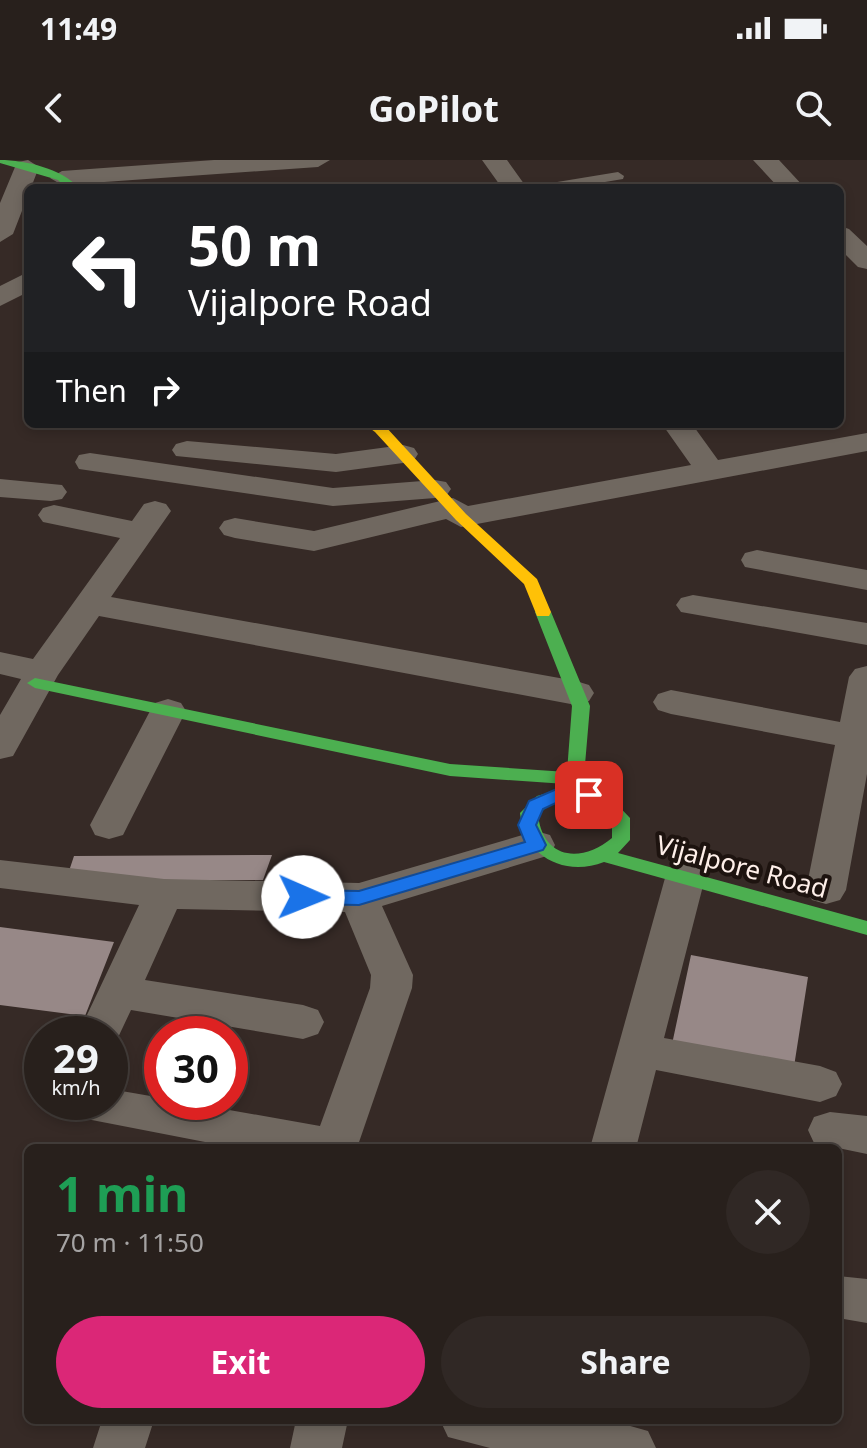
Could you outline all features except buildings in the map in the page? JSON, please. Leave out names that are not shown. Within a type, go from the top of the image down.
[{"type":"main road","points":[[15,164],[79,176]]},
{"type":"main road","points":[[375,428],[449,505],[531,582],[581,706],[575,786]]},
{"type":"main road","points":[[38,677],[168,711],[450,770],[575,786]]},
{"type":"main road","points":[[536,845],[529,836],[529,814],[546,798],[575,786]]},
{"type":"main road","name":"Vijalpore Road","points":[[536,845],[560,858],[575,861],[603,855],[628,841],[621,818],[614,808],[575,786]]},
{"type":"main road","name":"Vijalpore Road","points":[[603,855],[867,928]]},
{"type":"street","points":[[79,176],[318,160]]},
{"type":"street","points":[[494,160],[512,184]]},
{"type":"street","points":[[765,160],[786,184]]},
{"type":"street","points":[[0,234],[15,164]]},
{"type":"street","points":[[844,238],[867,261]]},
{"type":"street","points":[[0,267],[24,266]]},
{"type":"street","points":[[0,298],[24,283]]},
{"type":"street","points":[[680,428],[709,469]]},
{"type":"street","points":[[235,528],[314,541],[449,505],[709,469],[867,442]]},
{"type":"street","points":[[187,450],[336,463],[403,454]]},
{"type":"street","points":[[90,462],[318,495],[449,505]]},
{"type":"street","points":[[0,488],[52,504],[148,522],[38,677],[0,747]]},
{"type":"street","points":[[757,560],[867,580]]},
{"type":"street","points":[[90,604],[576,693]]},
{"type":"street","points":[[693,605],[867,634]]},
{"type":"street","points":[[0,663],[38,677]]},
{"type":"street","points":[[825,890],[857,762],[867,677]]},
{"type":"street","points":[[671,702],[857,762]]},
{"type":"street","points":[[109,825],[168,711]]},
{"type":"street","points":[[0,874],[164,894],[359,898],[536,845]]},
{"type":"street","points":[[614,1144],[685,878]]},
{"type":"street","points":[[107,1016],[164,894]]},
{"type":"street","points":[[335,1144],[391,988],[392,975],[359,898]]},
{"type":"street","points":[[118,992],[303,1022]]},
{"type":"street","points":[[639,1050],[820,1084]]},
{"type":"street","points":[[128,1110],[317,1144]]},
{"type":"street","points":[[842,1298],[867,1301]]},
{"type":"street","points":[[119,1448],[127,1424]]},
{"type":"street","points":[[316,1448],[321,1424]]},
{"type":"street","points":[[513,1424],[536,1426],[630,1448]]},
{"type":"lane","points":[[569,184],[618,176]]},
{"type":"traffic: fast","points":[[3,160],[62,178],[69,184]]},
{"type":"traffic: fast","points":[[543,612],[581,706],[574,792]]},
{"type":"traffic: fast","points":[[35,683],[450,770],[575,779]]},
{"type":"traffic: fast","points":[[574,792],[603,800],[621,818],[621,840],[589,861],[564,860],[552,854],[542,847],[530,826],[529,813],[543,800],[574,792]]},
{"type":"traffic: fast","points":[[603,855],[867,928]]},
{"type":"traffic: slow","points":[[378,428],[461,517],[531,582],[543,612]]},
{"type":"route","points":[[303,897],[359,898],[536,845],[529,836],[527,825],[529,814],[536,805],[559,794],[574,792],[589,795]]}]
